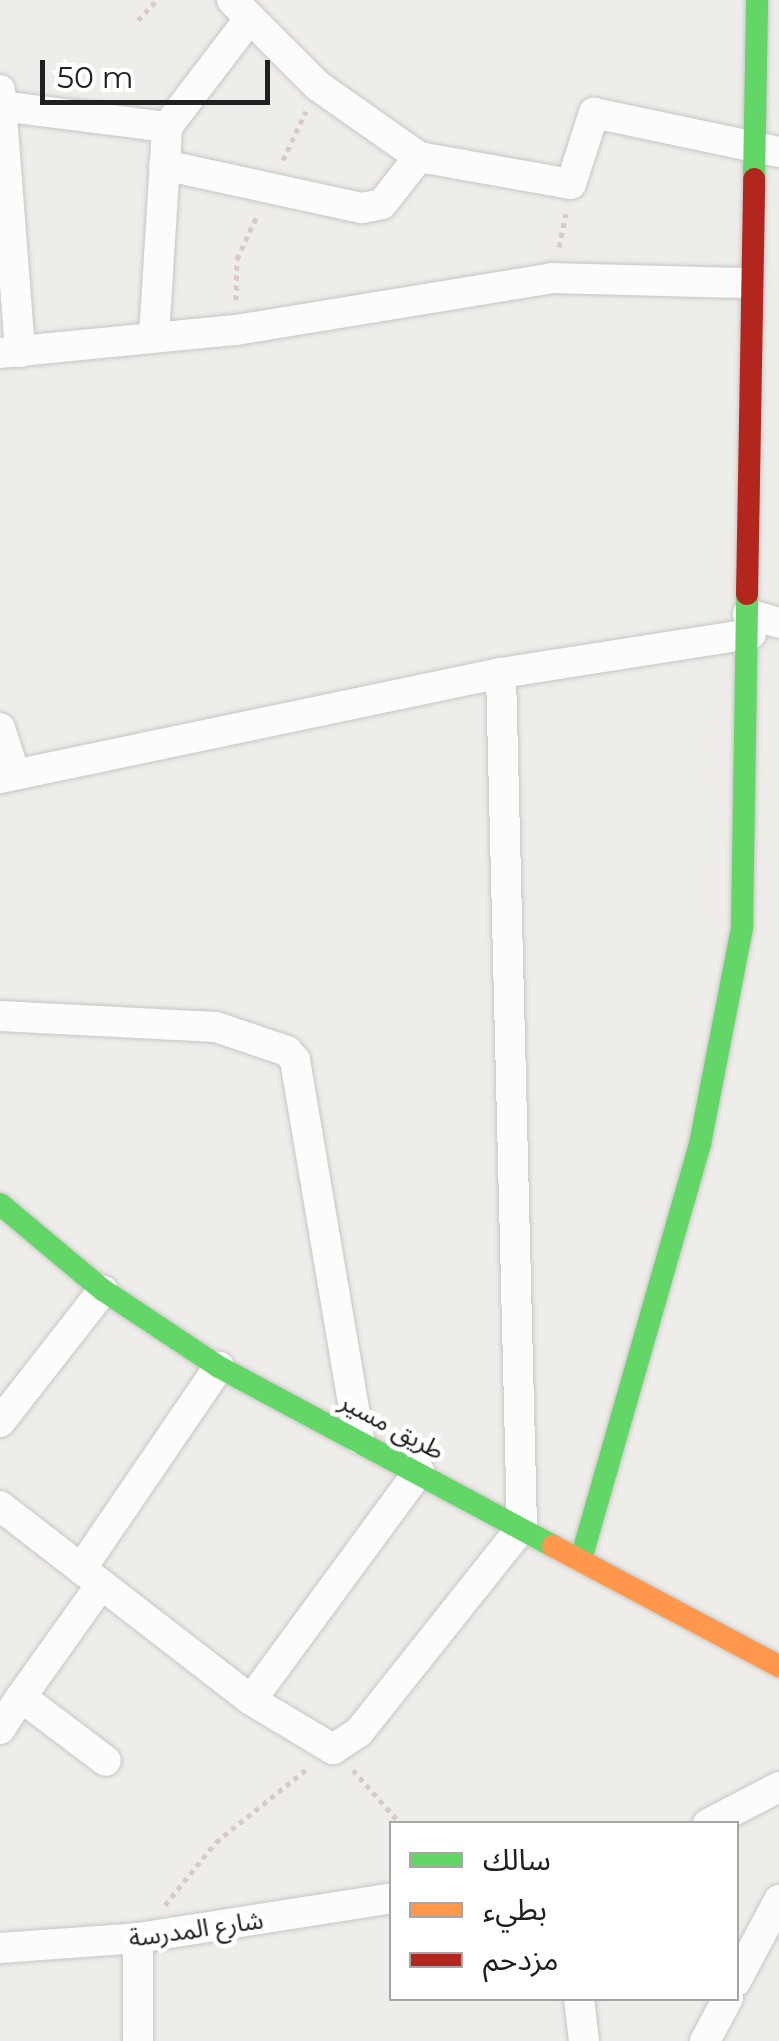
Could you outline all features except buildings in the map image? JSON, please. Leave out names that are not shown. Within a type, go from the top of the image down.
[{"type":"street","points":[[581,1559],[723,1043],[742,928],[760,624],[748,283],[767,149],[757,0]]},
{"type":"street","points":[[154,336],[167,127],[241,9],[318,86],[418,157],[573,182],[594,114],[767,149]]},
{"type":"street","points":[[167,127],[1,100],[10,352],[236,330],[552,278],[748,283]]},
{"type":"street","points":[[164,165],[362,208],[382,204],[418,157]]},
{"type":"street","points":[[0,728],[8,776],[501,673],[760,624]]},
{"type":"street","points":[[0,1506],[251,1700],[333,1748],[359,1732],[522,1527],[501,673]]},
{"type":"street","points":[[0,1016],[216,1026],[287,1050],[295,1060],[359,1439]]},
{"type":"street","name":"طريق مسير","points":[[6,1222],[219,1368],[359,1439],[779,1666]]},
{"type":"street","points":[[0,1422],[103,1290]]},
{"type":"street","points":[[0,1729],[219,1368]]},
{"type":"street","points":[[251,1700],[419,1471]]},
{"type":"street","points":[[22,1696],[106,1761]]},
{"type":"street","points":[[714,1821],[779,1787]]},
{"type":"street","name":"شارع المدرسة","points":[[0,1948],[138,1938],[389,1898]]},
{"type":"street","points":[[739,1977],[777,1909]]},
{"type":"street","points":[[138,1938],[138,2041]]},
{"type":"street","points":[[579,2001],[584,2041]]},
{"type":"street","points":[[706,2041],[726,2001]]},
{"type":"path","points":[[138,20],[156,0]]},
{"type":"path","points":[[552,278],[573,182]]},
{"type":"path","points":[[138,1938],[216,1842],[333,1748],[398,1821]]},
{"type":"traffic: fast","points":[[754,179],[757,0]]},
{"type":"traffic: fast","points":[[581,1559],[700,1144],[742,927],[747,594]]},
{"type":"traffic: fast","points":[[0,1204],[103,1290],[219,1367],[553,1546]]},
{"type":"traffic: slow","points":[[553,1546],[779,1666]]},
{"type":"traffic: jam","points":[[747,594],[754,179]]}]
